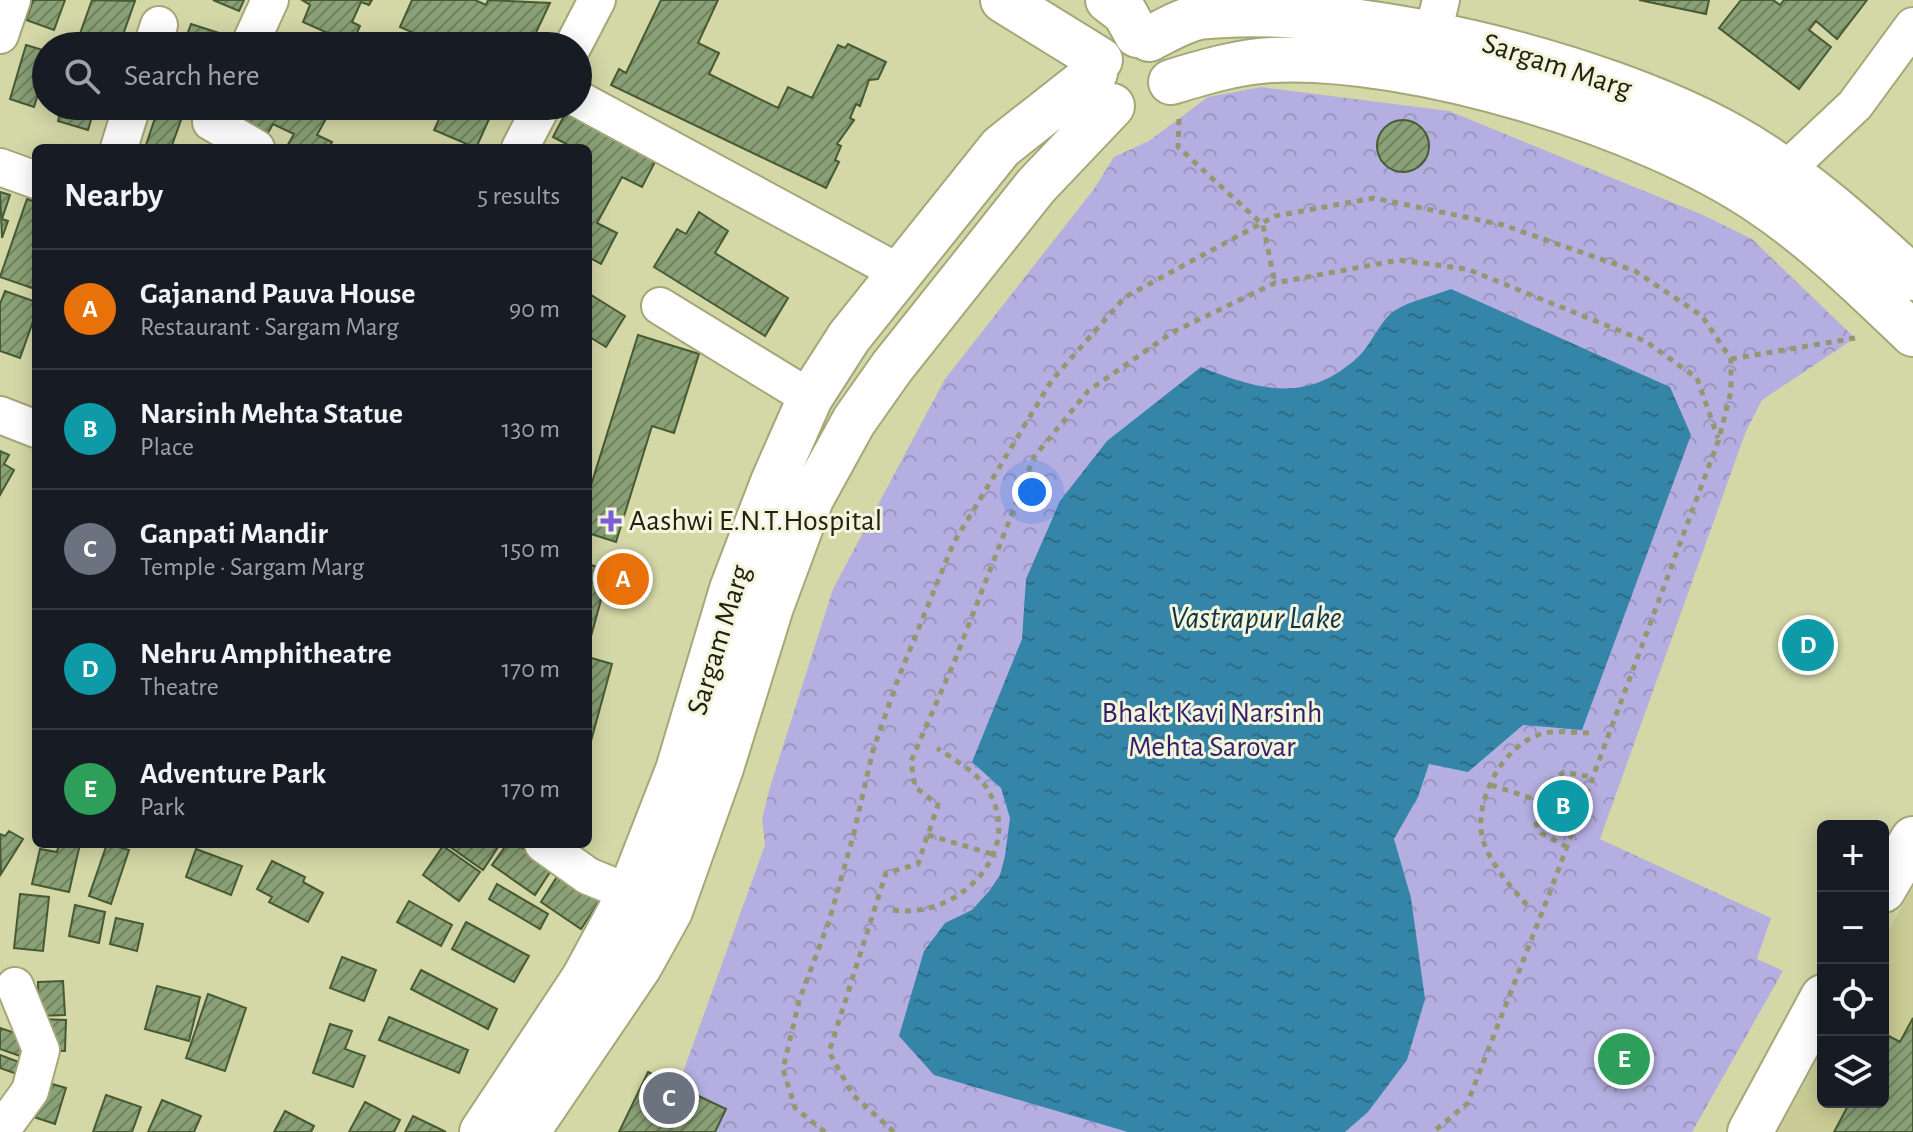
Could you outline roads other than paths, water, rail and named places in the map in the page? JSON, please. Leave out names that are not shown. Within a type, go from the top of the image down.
[{"type":"main road","points":[[1003,0],[1139,111],[1162,100],[1175,100],[1170,62],[1165,52],[1143,37],[1125,13],[1108,0]]},
{"type":"main road","name":"Sargam Marg","points":[[1143,37],[1187,20],[1245,5],[1300,11],[1437,14],[1644,93],[1731,136],[1786,170],[1845,216],[1913,278]]},
{"type":"main road","points":[[1102,80],[1114,42],[1143,37]]},
{"type":"main road","name":"Sargam Marg","points":[[1175,100],[1226,66],[1272,60],[1343,62],[1423,72],[1546,107],[1633,138],[1710,171],[1762,204],[1819,249],[1913,334]]},
{"type":"main road","name":"Sargam Marg","points":[[482,1132],[584,978],[630,893],[678,770],[732,589],[773,482],[810,398],[849,337],[1001,147],[1102,80]]},
{"type":"main road","name":"Sargam Marg","points":[[527,1132],[549,1112],[670,911],[721,768],[771,607],[811,499],[854,421],[892,367],[1036,186],[1102,80]]},
{"type":"main road","points":[[849,337],[892,367]]},
{"type":"main road","points":[[1889,880],[1913,839]]},
{"type":"main road","points":[[1750,1132],[1817,1008]]},
{"type":"street","points":[[0,35],[12,0]]},
{"type":"street","points":[[255,32],[270,0]]},
{"type":"street","points":[[580,32],[597,0]]},
{"type":"street","points":[[1423,72],[1437,14]]},
{"type":"street","points":[[1786,170],[1855,105],[1911,34]]},
{"type":"street","points":[[592,107],[900,273]]},
{"type":"street","points":[[120,144],[128,120]]},
{"type":"street","points":[[212,120],[249,144]]},
{"type":"street","points":[[522,144],[535,120]]},
{"type":"street","points":[[0,167],[32,179]]},
{"type":"street","points":[[660,306],[810,398]]},
{"type":"street","points":[[549,848],[588,876],[670,911]]},
{"type":"street","points":[[0,1132],[30,1091],[41,1050],[15,986]]},
{"type":"water","name":"Vastrapur Lake","points":[[1451,289],[1670,387],[1691,435],[1582,730],[1523,725],[1468,772],[1429,764],[1418,797],[1394,839],[1411,898],[1425,999],[1407,1060],[1368,1112],[1345,1132],[1128,1132],[934,1075],[899,1036],[924,951],[945,923],[972,910],[1000,875],[1010,818],[1001,788],[972,762],[1022,639],[1026,579],[1060,501],[1107,441],[1201,367],[1264,387],[1303,387],[1341,371],[1360,355],[1384,320],[1394,311]]},
{"type":"place","name":"Aashwi E.N.T.Hospital","points":[[611,521]]},
{"type":"place","name":"Gajanand Pauva House","points":[[623,579]]},
{"type":"place","name":"Nehru Amphitheatre","points":[[1808,645]]},
{"type":"place","name":"Narsinh Mehta Statue","points":[[1563,806]]},
{"type":"place","name":"Adventure Park","points":[[1624,1059]]},
{"type":"place","name":"Ganpati Mandir","points":[[669,1098]]},
{"type":"park label","name":"Bhakt Kavi Narsinh Mehta Sarovar","points":[[1212,730]]}]
